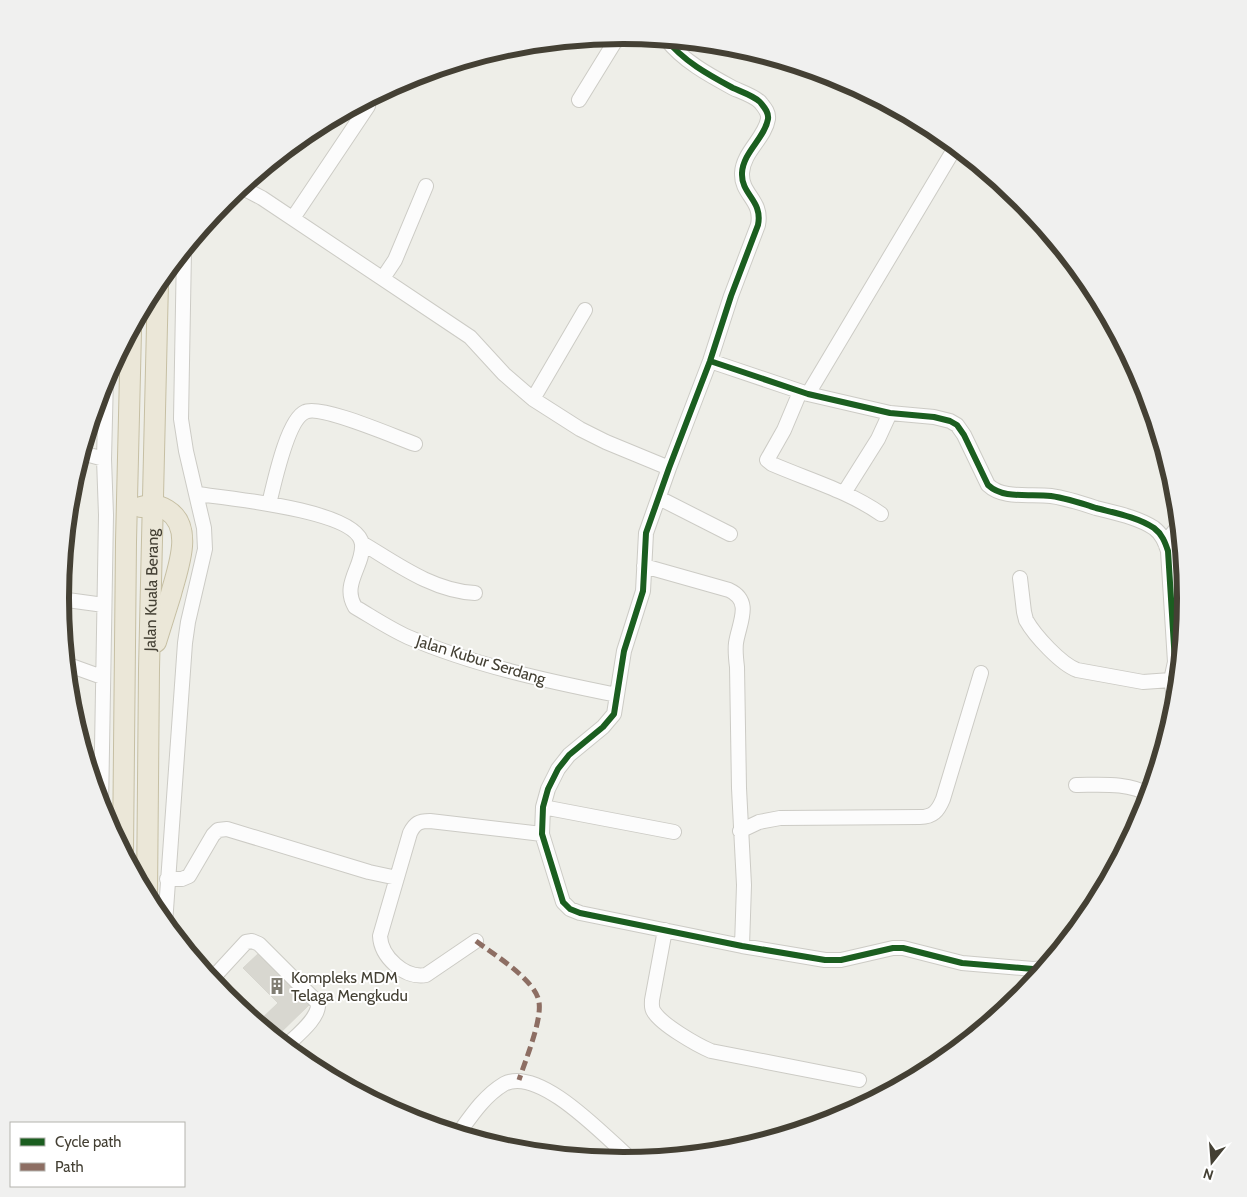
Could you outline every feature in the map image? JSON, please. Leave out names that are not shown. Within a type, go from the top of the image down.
[{"type":"highway","name":"Jalan Kuala Berang","points":[[147,883],[149,669],[158,297]]},
{"type":"highway","name":"Jalan Kuala Berang","points":[[123,838],[126,542],[125,355]]},
{"type":"highway","points":[[126,542],[133,516],[142,507],[153,505],[162,507],[176,517],[182,534],[181,558],[149,669]]},
{"type":"street","points":[[579,100],[613,44]]},
{"type":"street","points":[[671,46],[686,59],[718,80],[759,101],[767,112],[766,126],[746,157],[742,172],[745,188],[759,209],[760,216],[730,296],[710,361],[646,534],[643,591],[628,635],[614,714],[610,721],[579,746],[558,770],[548,790],[544,806],[542,834],[563,902],[570,909],[580,913],[742,946],[825,960],[841,960],[893,948],[903,948],[962,963],[1037,968]]},
{"type":"street","points":[[293,218],[368,106]]},
{"type":"street","points":[[881,514],[844,493],[772,464],[767,460],[804,393],[952,152]]},
{"type":"street","points":[[383,278],[394,260],[426,186]]},
{"type":"street","points":[[247,191],[293,218],[470,337],[508,378],[533,399],[580,429],[669,468]]},
{"type":"street","points":[[165,911],[185,643],[205,549],[204,528],[186,451],[181,419],[184,260]]},
{"type":"street","points":[[533,399],[585,310]]},
{"type":"street","points":[[710,361],[804,393],[890,414],[934,417],[950,421],[957,425],[964,434],[988,485],[994,491],[1003,494],[1061,498],[1128,517],[1153,528],[1159,532],[1168,551],[1176,642]]},
{"type":"street","points":[[101,785],[106,515],[104,459],[105,401]]},
{"type":"street","points":[[269,504],[281,452],[303,412],[309,410],[327,412],[415,444]]},
{"type":"street","points":[[844,493],[878,439],[890,414]]},
{"type":"street","points":[[88,455],[104,459]]},
{"type":"street","points":[[197,494],[269,504],[334,519],[358,534],[362,543],[410,572],[441,587],[459,592],[475,593]]},
{"type":"street","points":[[659,498],[730,534]]},
{"type":"street","points":[[1165,543],[1174,531]]},
{"type":"street","name":"Jalan Kubur Serdang","points":[[362,543],[350,590],[351,600],[355,607],[406,636],[448,652],[549,682],[617,695]]},
{"type":"street","points":[[181,558],[202,561]]},
{"type":"street","points":[[644,566],[729,590],[741,598],[742,616],[736,652],[740,831],[744,885],[742,946]]},
{"type":"street","points":[[1020,578],[1024,612],[1029,626],[1061,661],[1069,667],[1143,682],[1171,680]]},
{"type":"street","points":[[69,600],[104,605]]},
{"type":"street","points":[[73,666],[102,677]]},
{"type":"street","points":[[1172,684],[1174,672]]},
{"type":"street","points":[[740,831],[759,822],[780,818],[928,817],[934,814],[942,799],[981,673]]},
{"type":"street","points":[[1076,785],[1123,786],[1143,792]]},
{"type":"street","points":[[544,806],[674,832]]},
{"type":"street","points":[[476,941],[426,975],[418,977],[408,974],[385,954],[380,945],[380,936],[410,833],[415,824],[421,821],[542,834]]},
{"type":"street","points":[[167,879],[182,879],[189,876],[213,835],[218,830],[227,829],[369,872],[397,878]]},
{"type":"street","points":[[665,930],[652,1000],[652,1008],[663,1022],[698,1046],[711,1051],[859,1080]]},
{"type":"street","points":[[216,975],[246,942],[252,941],[259,944],[318,1003],[319,1009],[315,1017],[290,1042]]},
{"type":"street","points":[[462,1129],[481,1103],[492,1093],[506,1083],[519,1080],[534,1084],[559,1096],[624,1153]]},
{"type":"building","name":"Kompleks MDM Telaga Mengkudu","points":[[260,952],[311,1003],[279,1034],[261,1019],[278,1003],[243,968]]},
{"type":"marked path","points":[[476,941],[522,976],[536,994],[539,1002],[536,1030],[519,1080]]},
{"type":"cycle path","points":[[672,46],[697,67],[733,88],[755,98],[767,112],[766,126],[746,158],[742,173],[745,187],[757,209],[759,216],[758,225],[646,533],[643,591],[624,651],[614,714],[603,727],[569,755],[558,769],[548,789],[543,807],[542,834],[563,902],[570,909],[580,913],[742,946],[825,960],[841,960],[893,948],[903,948],[962,963],[1037,969]]},
{"type":"cycle path","points":[[710,361],[808,394],[890,413],[934,417],[950,421],[957,425],[964,435],[988,485],[994,490],[1009,494],[1043,495],[1068,499],[1133,518],[1154,528],[1161,536],[1168,551],[1175,660]]},
{"type":"cycle path","points":[[1172,684],[1175,664]]},
{"type":"place","name":"Kompleks MDM Telaga Mengkudu","points":[[277,986]]}]
